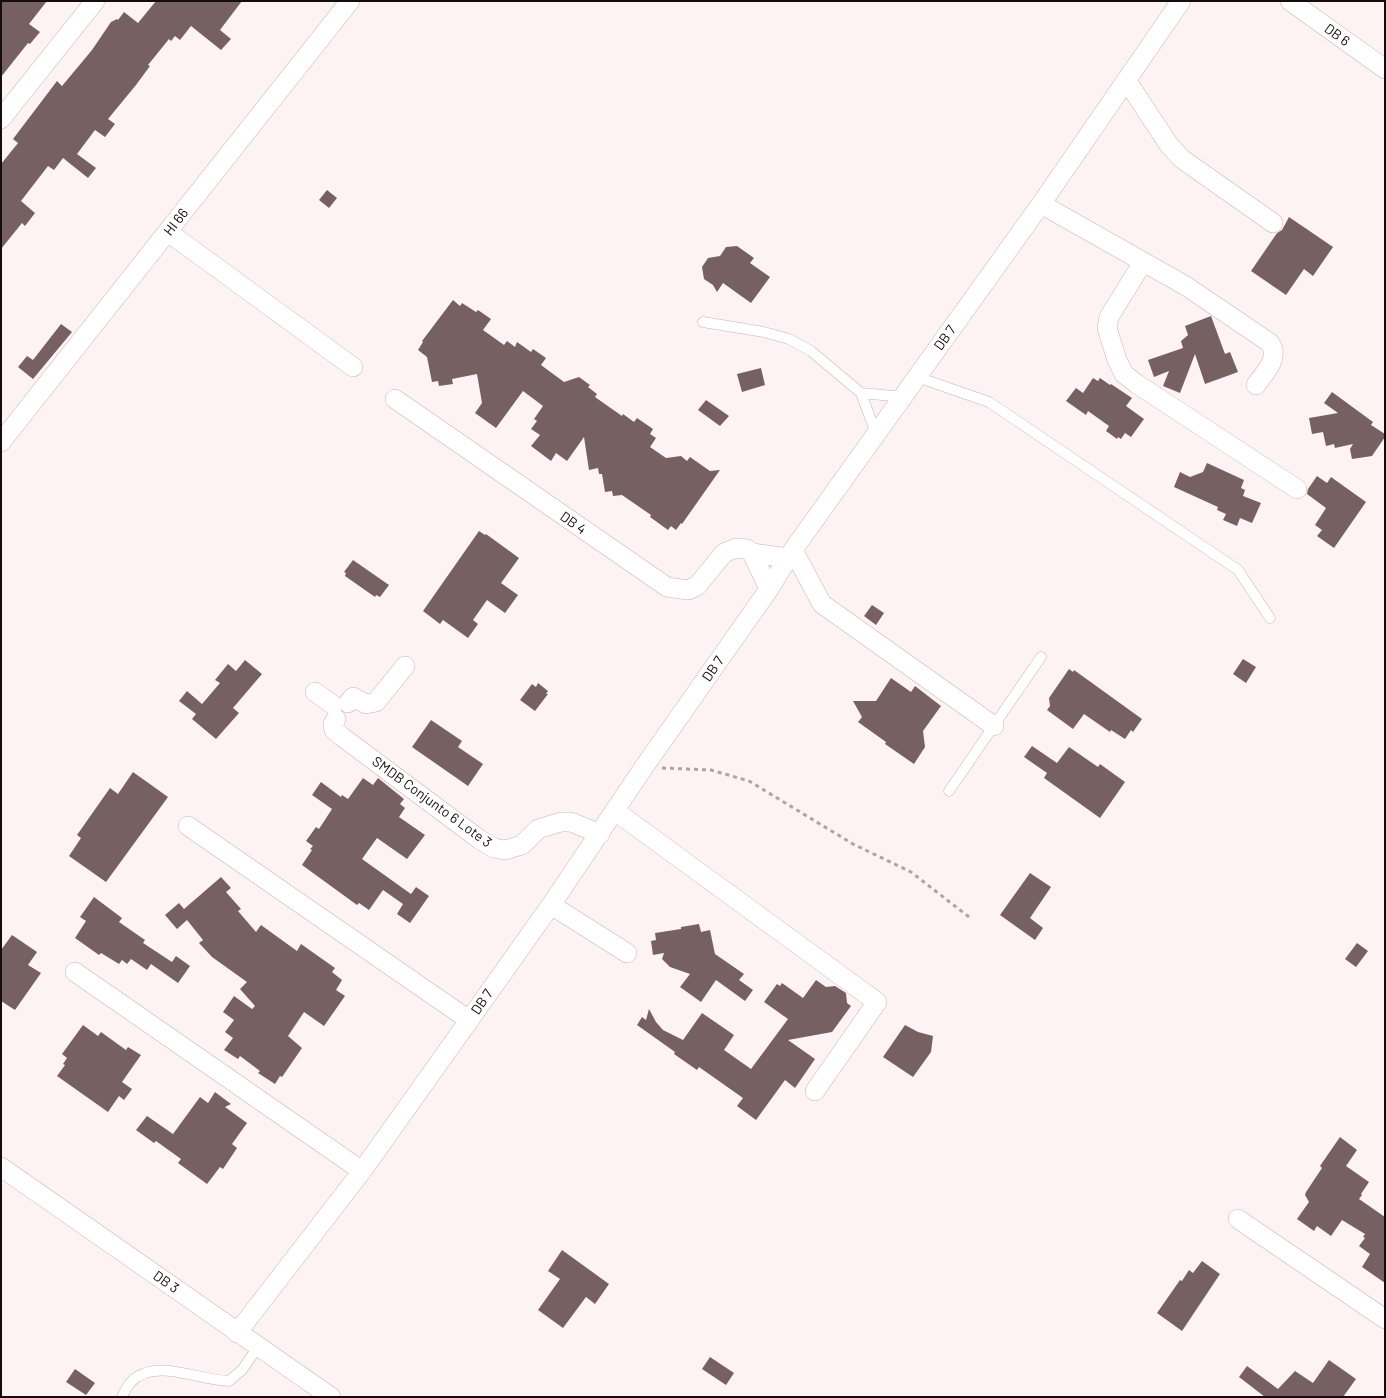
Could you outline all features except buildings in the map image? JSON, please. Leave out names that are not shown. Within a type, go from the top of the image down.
[{"type":"street","points":[[1,119],[95,1]]},
{"type":"street","name":"HI 66","points":[[1,442],[350,1]]},
{"type":"street","name":"DB 7","points":[[237,1332],[362,1171],[551,905],[644,767],[769,589],[791,554],[1041,204],[1182,1]]},
{"type":"street","name":"DB 6","points":[[1290,1],[1385,69]]},
{"type":"street","points":[[1127,80],[1169,145],[1182,160],[1273,223]]},
{"type":"street","points":[[1041,204],[1186,286],[1270,343],[1273,351],[1272,362],[1256,386]]},
{"type":"street","points":[[168,232],[353,367]]},
{"type":"street","points":[[1143,262],[1109,317],[1107,328],[1117,360],[1124,374],[1297,489]]},
{"type":"street","name":"DB 4","points":[[395,399],[667,587],[688,590],[697,586],[724,553],[736,548],[747,549],[752,553],[791,554]]},
{"type":"street","points":[[752,553],[769,589]]},
{"type":"street","points":[[791,554],[822,604],[994,726]]},
{"type":"street","points":[[315,692],[339,709],[353,698],[366,704],[376,702],[405,666]]},
{"type":"street","name":"SMDB Conjunto 6 Lote 3","points":[[339,709],[333,724],[334,730],[494,848],[505,850],[522,845],[538,829],[560,822],[571,822],[600,834]]},
{"type":"street","points":[[615,811],[878,1002],[815,1091]]},
{"type":"street","points":[[188,826],[469,1020]]},
{"type":"street","points":[[551,905],[627,953]]},
{"type":"street","points":[[74,972],[362,1171]]},
{"type":"street","name":"DB 3","points":[[1,1167],[331,1397]]},
{"type":"street","points":[[1238,1219],[1385,1319]]},
{"type":"lane","points":[[703,322],[764,332],[789,339],[811,351],[861,393],[876,434]]},
{"type":"lane","points":[[917,377],[989,402],[1238,570],[1270,618]]},
{"type":"lane","points":[[861,393],[903,397]]},
{"type":"lane","points":[[949,791],[1041,657]]},
{"type":"lane","points":[[122,1397],[130,1383],[138,1376],[151,1370],[166,1370],[229,1381],[242,1370],[258,1347]]},
{"type":"path","points":[[644,767],[711,770],[749,781],[853,844],[911,872],[969,917]]}]
